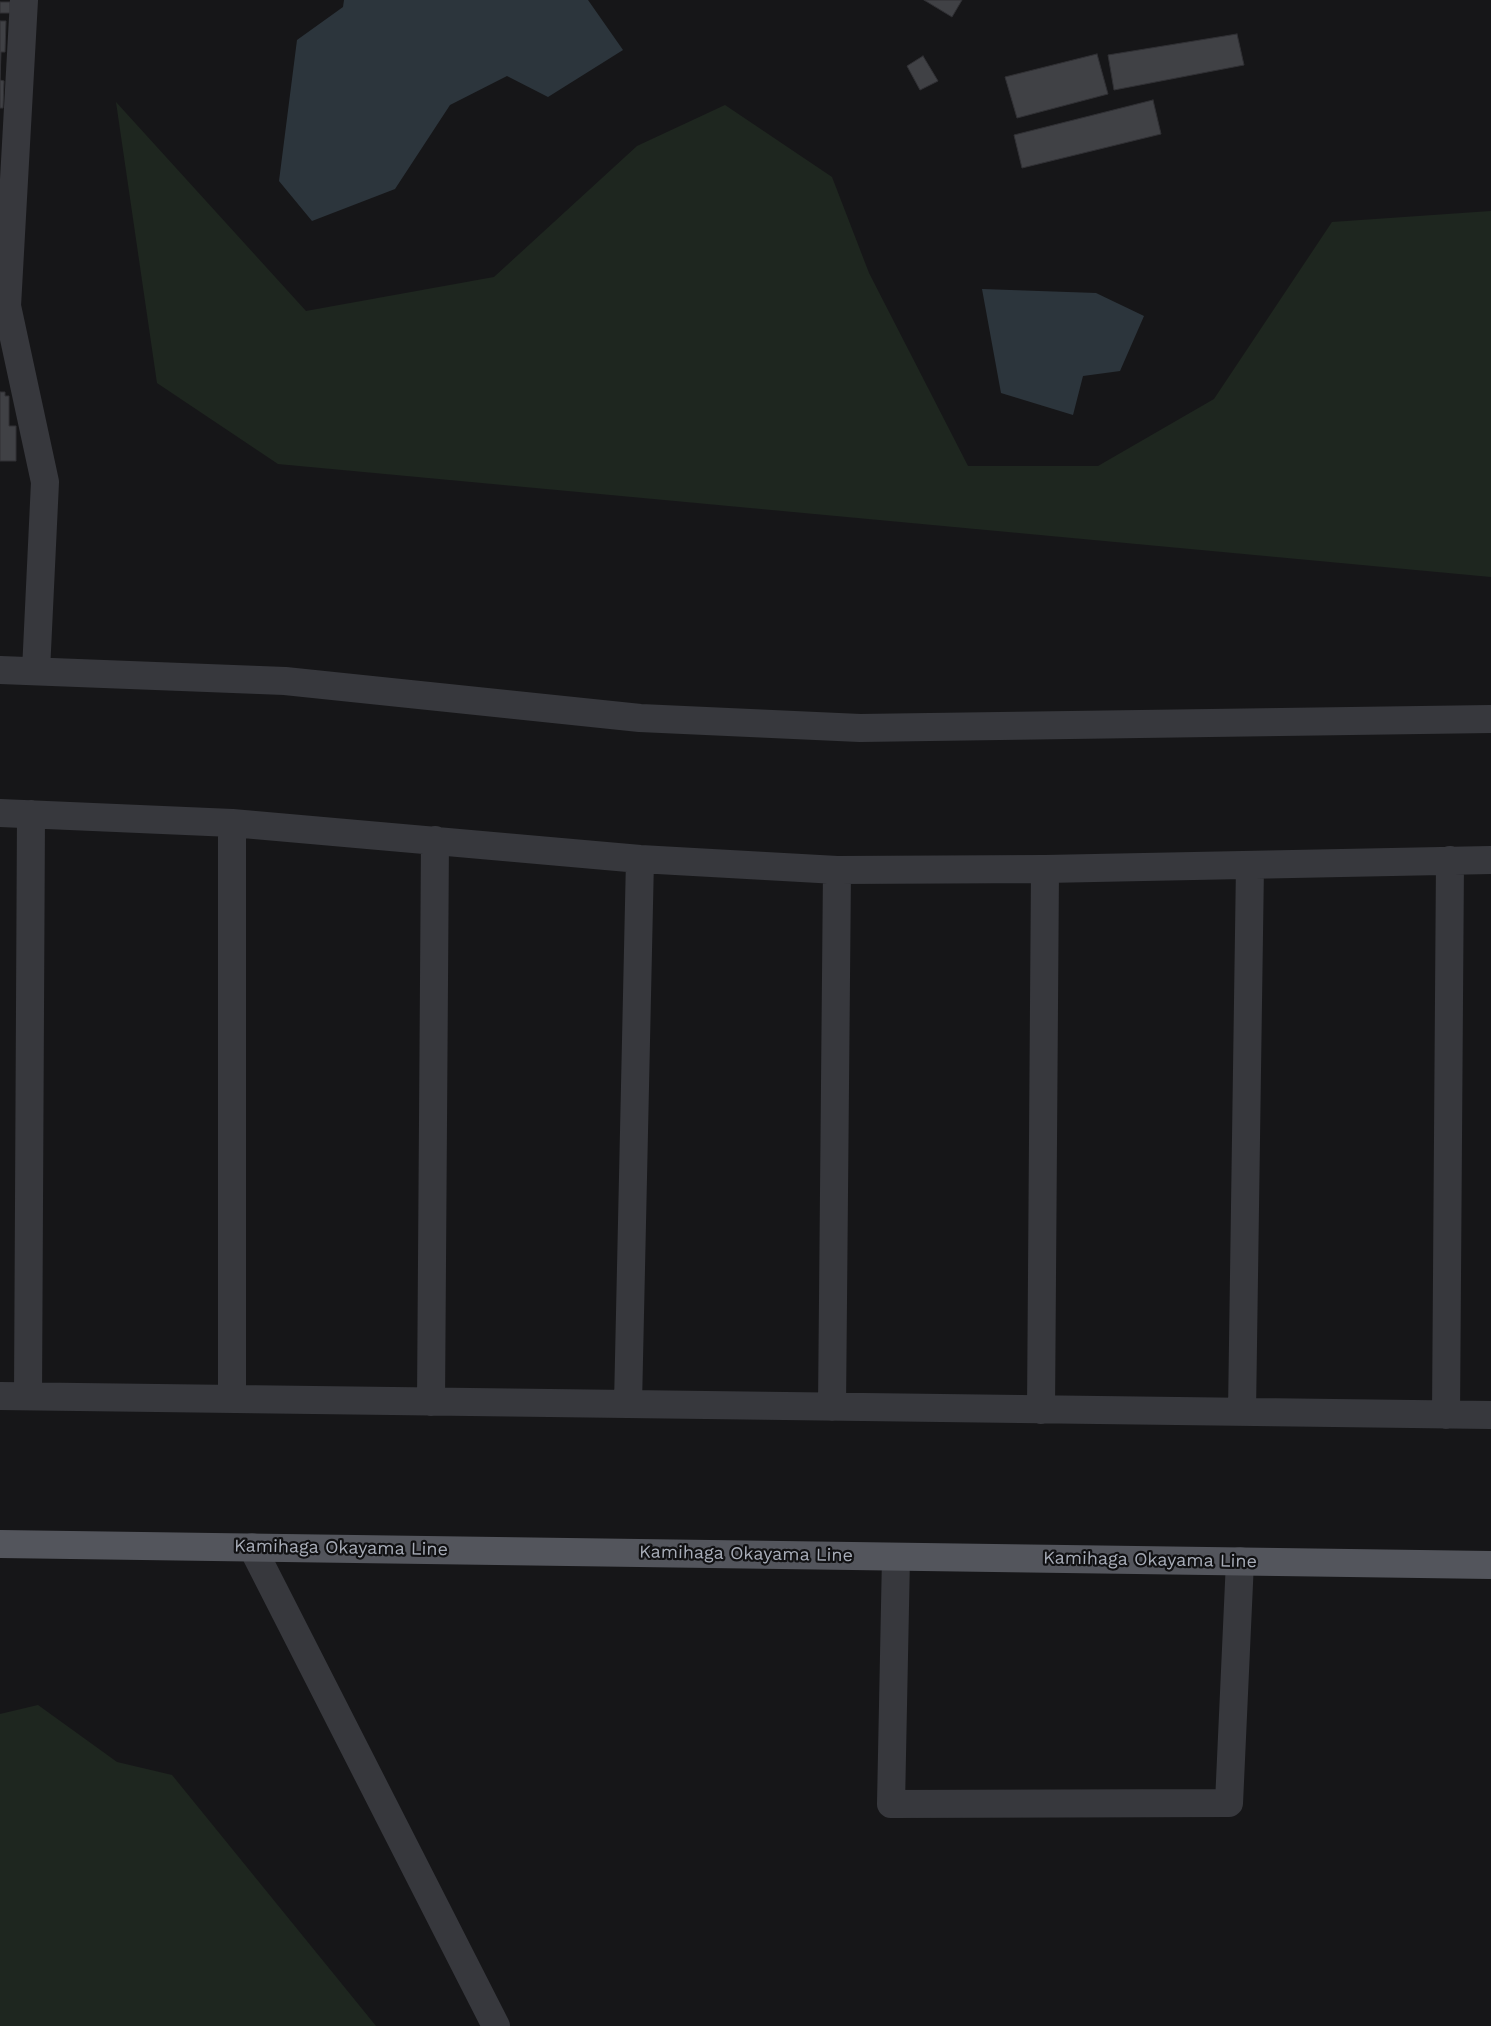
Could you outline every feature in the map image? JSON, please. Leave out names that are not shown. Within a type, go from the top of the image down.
[{"type":"main road","name":"Kamihaga Okayama Line","points":[[0,1544],[1491,1565]]},
{"type":"street","points":[[24,0],[7,306],[45,482],[36,671]]},
{"type":"street","points":[[0,670],[286,681],[640,718],[860,728],[1491,719]]},
{"type":"street","points":[[0,813],[232,823],[640,859],[837,870],[1045,869],[1491,860]]},
{"type":"street","points":[[28,1396],[30,814]]},
{"type":"street","points":[[232,823],[232,1399]]},
{"type":"street","points":[[431,1402],[435,840]]},
{"type":"street","points":[[628,1404],[640,859]]},
{"type":"street","points":[[1446,1415],[1450,860]]},
{"type":"street","points":[[1242,1412],[1250,865]]},
{"type":"street","points":[[1041,1410],[1045,869]]},
{"type":"street","points":[[832,1407],[837,870]]},
{"type":"street","points":[[0,1396],[1491,1415]]},
{"type":"street","points":[[252,1547],[496,2026]]},
{"type":"street","points":[[896,1557],[890,1804],[1229,1804],[1240,1561]]},
{"type":"shaded area","points":[[344,0],[588,0],[623,50],[548,97],[507,76],[450,105],[395,189],[312,221],[279,181],[297,40],[343,7]]},
{"type":"shaded area","points":[[116,102],[306,311],[494,277],[637,146],[725,105],[832,177],[869,273],[968,466],[1098,466],[1214,399],[1332,222],[1491,211],[1491,577],[278,464],[157,383]]},
{"type":"shaded area","points":[[982,289],[1096,293],[1144,316],[1120,371],[1083,376],[1073,415],[1001,393]]},
{"type":"shaded area","points":[[38,1705],[117,1762],[172,1775],[376,2026],[0,2026],[0,1714]]},
{"type":"building","points":[[924,0],[962,0],[952,17]]},
{"type":"building","points":[[0,2],[10,2],[10,13],[0,13]]},
{"type":"building","points":[[0,21],[6,21],[5,52],[1,52],[0,80]]},
{"type":"building","points":[[1237,34],[1244,65],[1114,90],[1108,55]]},
{"type":"building","points":[[1097,54],[1108,94],[1017,118],[1005,77]]},
{"type":"building","points":[[923,56],[938,81],[920,90],[907,66]]},
{"type":"building","points":[[0,80],[4,81],[3,108],[0,108]]},
{"type":"building","points":[[1153,100],[1161,134],[1022,168],[1014,135]]},
{"type":"building","points":[[0,392],[5,392],[5,396],[9,396],[9,426],[16,426],[16,461],[0,461]]}]
